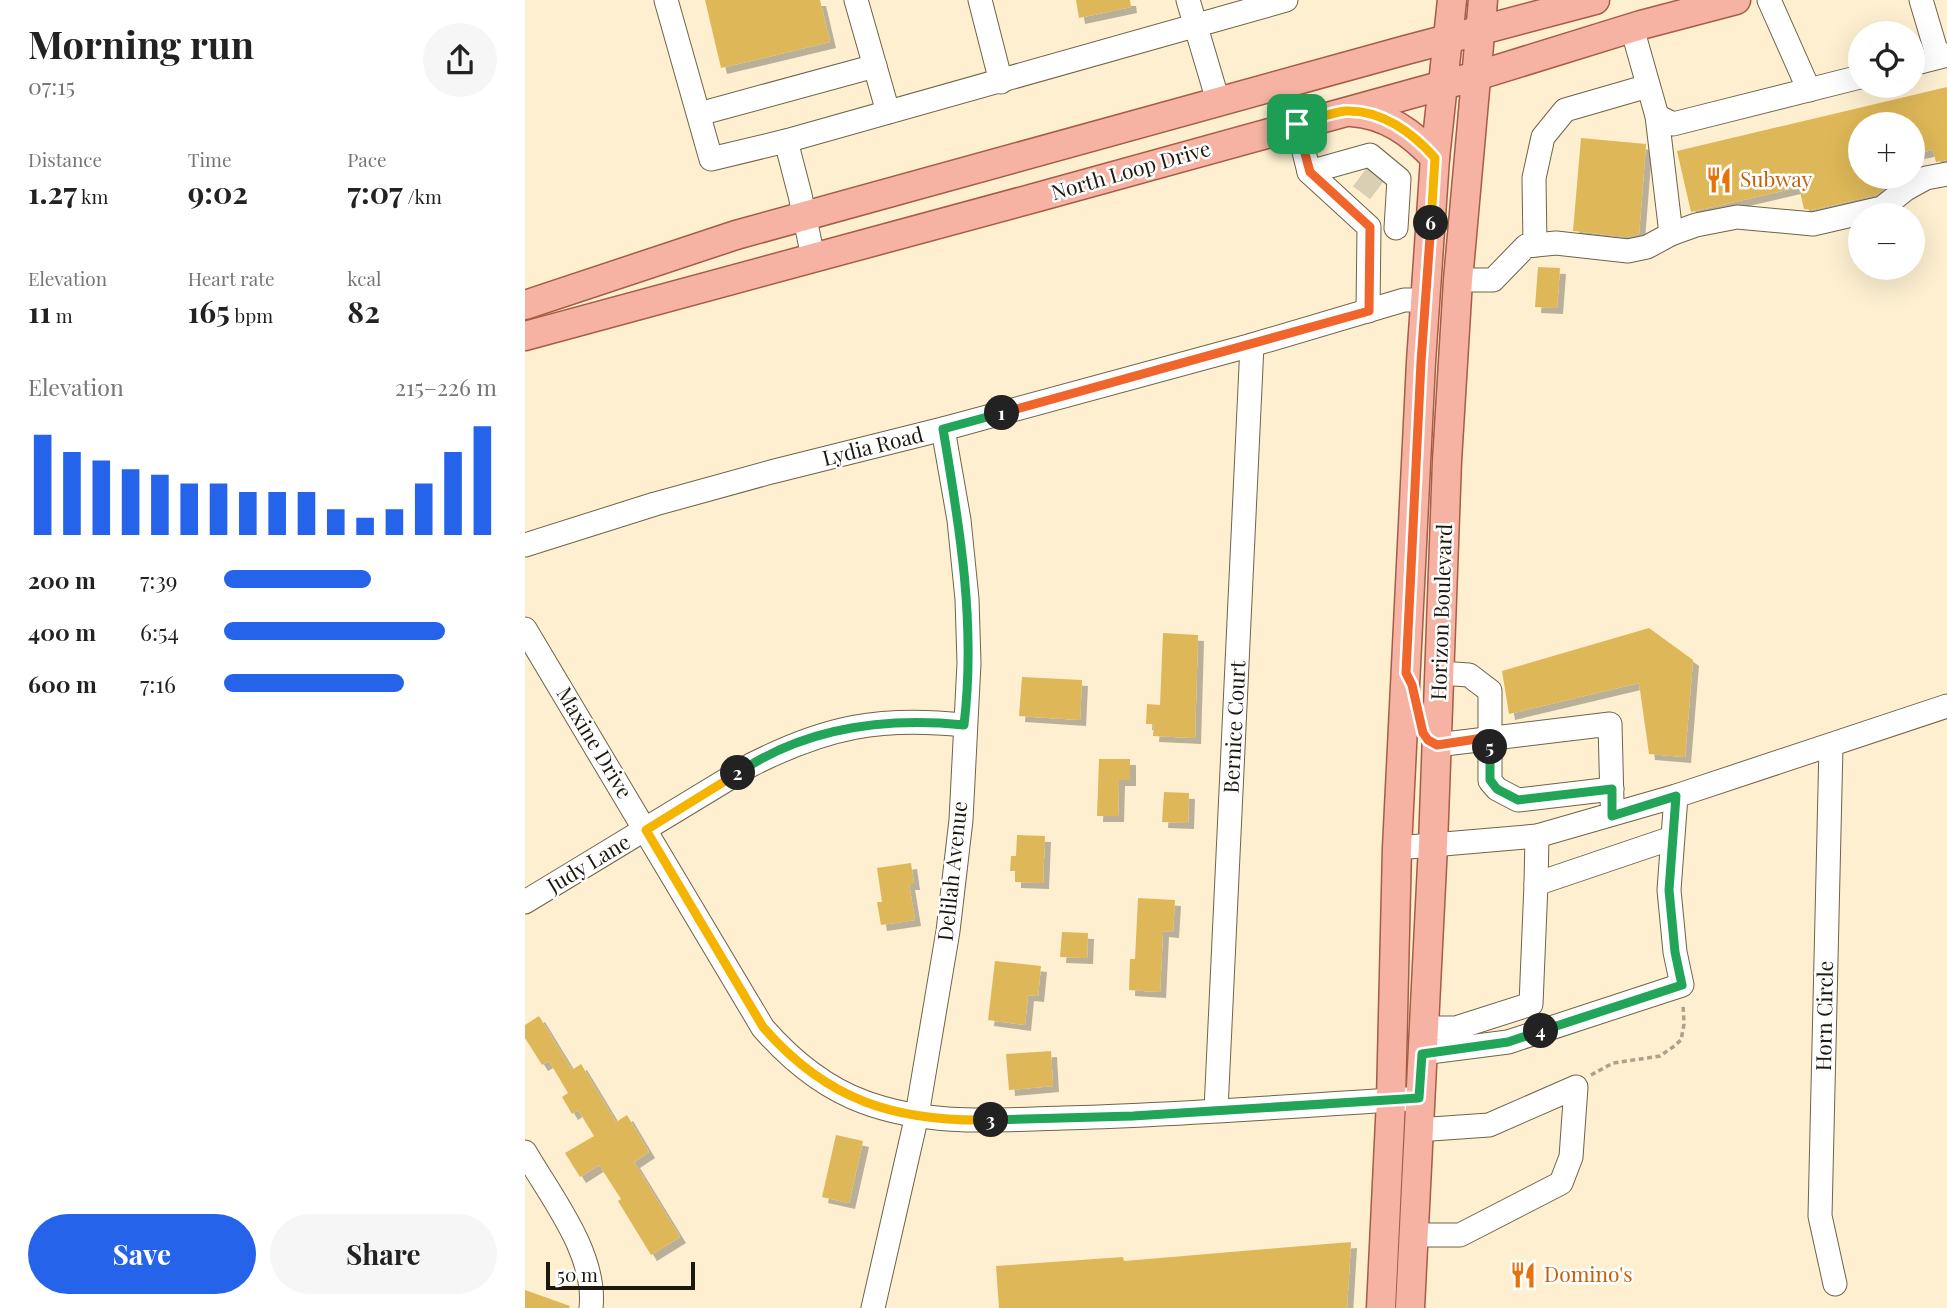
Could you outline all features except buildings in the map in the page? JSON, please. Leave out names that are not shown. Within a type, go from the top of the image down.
[{"type":"main road","name":"Horizon Boulevard","points":[[1381,1308],[1391,1100],[1397,848],[1425,300],[1435,158],[1452,0]]},
{"type":"main road","name":"Horizon Boulevard","points":[[1410,1308],[1433,845],[1447,461],[1458,280],[1483,0]]},
{"type":"main road","name":"North Loop Drive","points":[[525,336],[1444,85],[1632,28],[1736,0]]},
{"type":"main road","name":"North Loop Drive","points":[[525,305],[736,235],[1448,38],[1480,32],[1577,2]]},
{"type":"main road","points":[[1344,111],[1381,118],[1404,129],[1419,140],[1435,158]]},
{"type":"main road","points":[[1406,673],[1412,685],[1423,733],[1437,745]]},
{"type":"street","points":[[666,0],[711,159],[1001,82],[1286,0]]},
{"type":"street","points":[[856,0],[888,112]]},
{"type":"street","points":[[980,0],[1001,82]]},
{"type":"street","points":[[1188,0],[1218,102]]},
{"type":"street","points":[[1769,0],[1809,90]]},
{"type":"street","points":[[1921,0],[1943,56],[1925,61]]},
{"type":"street","points":[[1632,28],[1657,116],[1671,234]]},
{"type":"street","points":[[698,114],[875,66]]},
{"type":"street","points":[[1657,116],[1673,124],[1681,123],[1848,80]]},
{"type":"street","points":[[1535,245],[1534,178],[1543,137],[1565,110],[1648,86]]},
{"type":"street","points":[[1297,124],[1310,172],[1370,227],[1369,311]]},
{"type":"street","points":[[786,141],[813,257]]},
{"type":"street","points":[[1360,177],[1370,155],[1399,178],[1397,218]]},
{"type":"street","points":[[1310,172],[1360,177],[1397,218],[1430,229]]},
{"type":"street","points":[[1458,280],[1493,280],[1525,246],[1556,243],[1628,251],[1647,247],[1696,225],[1737,217],[1813,224],[1882,208],[1906,189],[1926,178],[1947,174]]},
{"type":"street","points":[[1370,227],[1397,218]]},
{"type":"street","name":"Lydia Road","points":[[525,545],[758,475],[943,429],[1252,345],[1404,300],[1425,300]]},
{"type":"street","name":"Bernice Court","points":[[1216,1110],[1252,345]]},
{"type":"street","name":"Delilah Avenue","points":[[873,1308],[917,1115],[949,917],[961,820],[968,663],[967,599],[962,540],[943,429]]},
{"type":"street","name":"Maxine Drive","points":[[525,629],[763,1027],[781,1048],[828,1086],[863,1102],[957,1121],[1133,1116],[1419,1098]]},
{"type":"street","points":[[1439,673],[1469,675],[1490,691],[1490,780],[1497,789],[1518,800],[1612,789]]},
{"type":"street","points":[[1397,848],[1537,836],[1676,796],[1947,706]]},
{"type":"street","name":"Judy Lane","points":[[525,902],[751,765],[786,747],[848,727],[886,722],[925,721],[964,725]]},
{"type":"street","points":[[1437,745],[1610,724],[1612,816]]},
{"type":"street","name":"Horn Circle","points":[[1831,746],[1820,1216],[1835,1284]]},
{"type":"street","points":[[1422,1041],[1508,1042],[1682,985],[1675,952],[1669,890],[1676,796]]},
{"type":"street","points":[[1422,1041],[1531,1004],[1537,836]]},
{"type":"street","points":[[1536,884],[1672,838]]},
{"type":"street","points":[[1413,1235],[1460,1235],[1561,1183],[1571,1157],[1576,1087],[1489,1125],[1417,1130]]},
{"type":"street","points":[[525,1152],[581,1248],[589,1273],[593,1297],[591,1308]]},
{"type":"path","points":[[1576,1087],[1605,1066],[1635,1058],[1660,1056],[1681,1040],[1684,1024],[1682,985]]},
{"type":"tunnel","points":[[1360,177],[1377,190]]},
{"type":"place","name":"Subway","points":[[1719,180]]},
{"type":"place","name":"Domino's","points":[[1523,1275]]},
{"type":"route","points":[[1344,111],[1357,112],[1381,118],[1404,129],[1419,140],[1435,158],[1421,362],[1406,673],[1412,685],[1423,733],[1437,745],[1490,737],[1490,780],[1497,789],[1518,800],[1612,789],[1612,816],[1676,796],[1669,890],[1675,952],[1682,985],[1508,1042],[1422,1054],[1419,1098],[1133,1116],[957,1121],[896,1112],[863,1102],[828,1086],[781,1048],[763,1027],[646,830],[751,765],[786,747],[816,736],[848,727],[886,722],[925,721],[964,725],[968,663],[967,599],[959,520],[943,429],[1369,311],[1370,227],[1310,172],[1297,124],[1344,111]]}]
